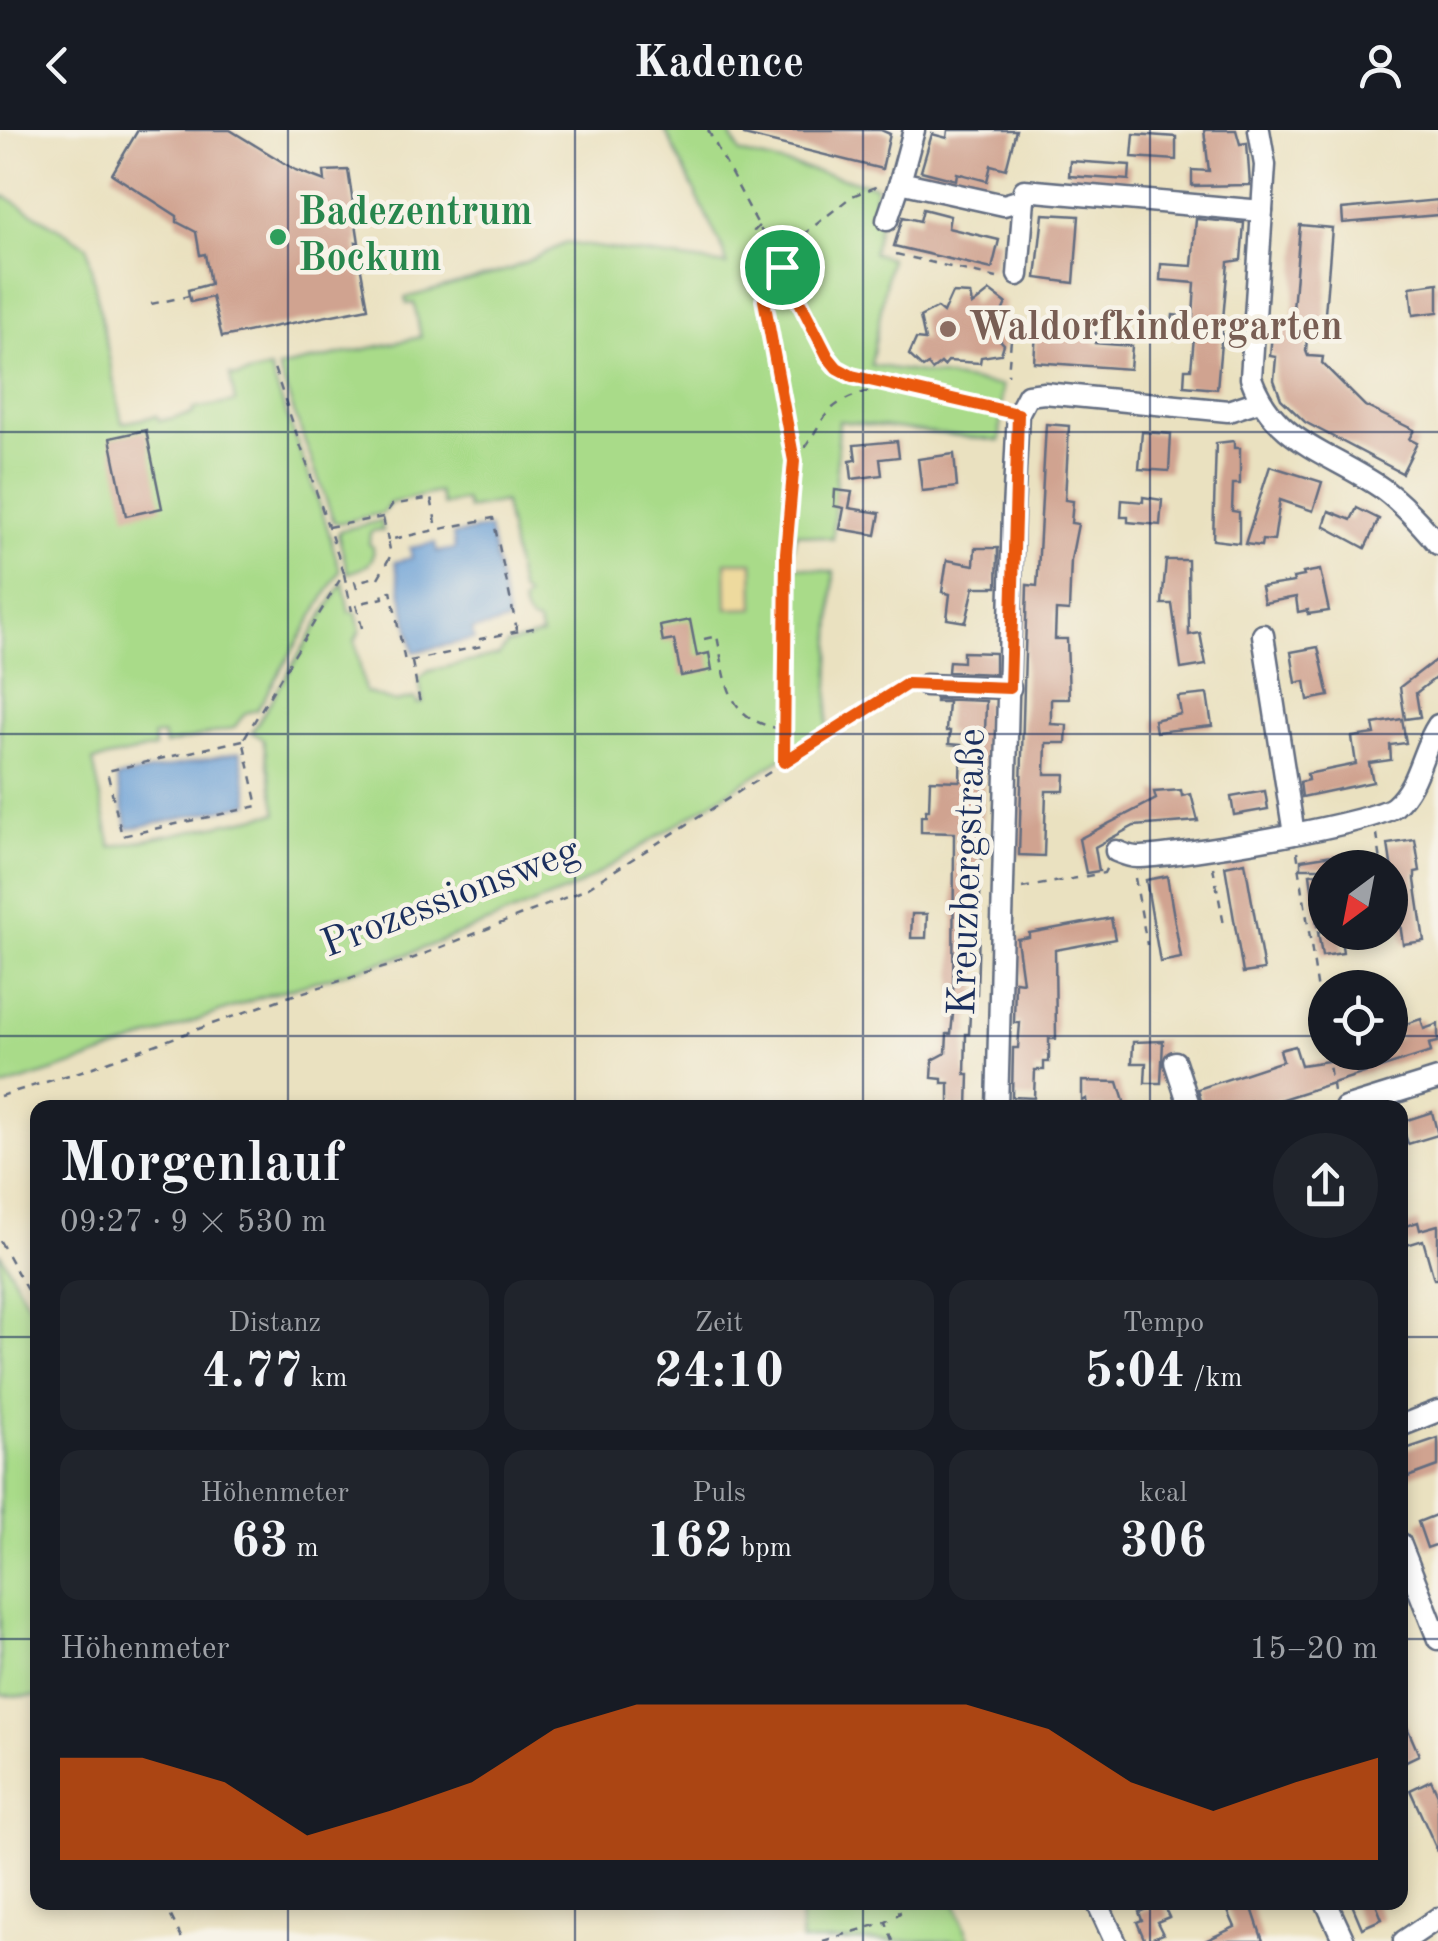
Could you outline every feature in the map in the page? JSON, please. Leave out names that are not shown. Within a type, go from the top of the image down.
[{"type":"street","points":[[887,220],[891,182],[914,130]]},
{"type":"street","points":[[1259,130],[1265,165],[1251,378],[1259,401],[1286,432],[1386,491],[1438,544]]},
{"type":"street","points":[[891,182],[1004,205],[1024,199]]},
{"type":"street","points":[[1018,275],[1024,190],[1262,211]]},
{"type":"street","points":[[1018,414],[1028,395],[1044,392],[1228,411],[1259,401]]},
{"type":"street","name":"Kreuzbergstraße","points":[[997,1100],[1018,414]]},
{"type":"street","points":[[1263,635],[1294,834]]},
{"type":"street","points":[[926,685],[1010,688]]},
{"type":"street","points":[[1124,854],[1210,847],[1294,834],[1392,810],[1408,792],[1438,725]]},
{"type":"street","points":[[1175,1062],[1187,1100]]},
{"type":"street","points":[[1339,1098],[1438,1079]]},
{"type":"street","points":[[1408,1423],[1438,1411]]},
{"type":"street","points":[[1408,1564],[1438,1638]]},
{"type":"street","points":[[1101,1910],[1115,1941]]},
{"type":"street","points":[[1330,1910],[1344,1941]]},
{"type":"street","points":[[1404,1941],[1438,1918]]},
{"type":"path","points":[[708,130],[837,368],[852,376],[1018,414]]},
{"type":"path","points":[[777,255],[852,196],[891,182]]},
{"type":"path","points":[[759,226],[754,231],[764,300],[794,461],[786,553],[784,762]]},
{"type":"path","points":[[896,254],[1004,279],[1018,275]]},
{"type":"path","points":[[764,300],[782,267]]},
{"type":"path","points":[[151,304],[189,296]]},
{"type":"path","points":[[994,325],[1012,327],[1008,376]]},
{"type":"path","points":[[273,365],[344,573],[352,611]]},
{"type":"path","points":[[794,461],[832,406],[874,390],[878,382]]},
{"type":"path","points":[[328,528],[383,517],[392,506],[431,498],[438,529]]},
{"type":"path","points":[[357,589],[355,582],[378,577],[390,555],[383,517]]},
{"type":"path","points":[[388,540],[493,518],[517,632]]},
{"type":"path","points":[[243,740],[107,770],[122,836],[258,806],[243,740],[344,573]]},
{"type":"path","points":[[362,628],[356,604],[383,598],[381,591],[391,591],[405,662],[482,646],[480,639],[540,627]]},
{"type":"path","points":[[704,639],[718,636],[736,706],[762,726],[784,729]]},
{"type":"path","points":[[411,661],[420,703]]},
{"type":"path","name":"Prozessionsweg","points":[[0,1096],[85,1070],[284,998],[409,960],[582,891],[907,684],[926,685]]},
{"type":"path","points":[[1375,816],[1380,850]]},
{"type":"path","points":[[1294,834],[1315,970]]},
{"type":"path","points":[[1210,847],[1224,925]]},
{"type":"path","points":[[1004,889],[1104,873],[1124,854],[1147,946]]},
{"type":"path","points":[[1332,1070],[1339,1098]]},
{"type":"path","points":[[0,1241],[30,1295]]},
{"type":"path","points":[[168,1910],[183,1941]]},
{"type":"path","points":[[822,1941],[886,1922],[899,1910]]},
{"type":"path","points":[[886,1922],[894,1941]]},
{"type":"green space","points":[[665,130],[728,130],[740,153],[876,186],[874,197],[885,198],[873,253],[890,258],[871,365],[1002,386],[1000,441],[839,421],[833,539],[796,533],[789,565],[834,572],[827,730],[577,887],[406,955],[261,997],[0,1088],[0,201],[5,196],[87,246],[122,423],[157,416],[159,421],[193,414],[193,409],[235,402],[230,375],[270,369],[340,571],[257,710],[245,713],[234,728],[165,745],[163,735],[153,736],[155,748],[93,761],[111,847],[277,813],[263,739],[252,732],[343,582],[349,612],[356,612],[360,630],[355,641],[365,692],[395,702],[415,698],[417,704],[423,703],[419,679],[429,671],[499,655],[507,644],[542,635],[538,623],[529,619],[523,607],[527,597],[520,590],[504,502],[468,509],[465,500],[443,505],[439,492],[390,503],[383,513],[334,522],[278,368],[421,337],[414,303],[407,304],[405,298],[511,269],[566,243],[727,265]]},
{"type":"green space","points":[[381,521],[383,531],[370,533],[370,562],[348,573],[338,534]]},
{"type":"green space","points":[[0,1252],[30,1308],[30,1697],[0,1695]]},
{"type":"green space","points":[[800,1910],[958,1910],[970,1941],[801,1941]]},
{"type":"sand","points":[[726,562],[753,562],[754,608],[727,609]]},
{"type":"water","points":[[489,528],[508,622],[472,630],[474,639],[414,652],[395,562],[412,558],[410,548],[435,543],[437,552],[455,549],[453,535]]},
{"type":"water","points":[[240,752],[250,803],[128,829],[117,778]]},
{"type":"building","name":"Badezentrum Bockum","points":[[138,130],[230,130],[296,170],[325,181],[324,171],[348,170],[368,308],[222,337],[212,297],[191,302],[189,296],[188,290],[210,284],[196,232],[112,174]]},
{"type":"building","points":[[744,130],[881,130],[890,134],[882,169],[744,135]]},
{"type":"building","points":[[948,130],[1016,130],[1006,169],[991,165],[987,181],[957,173],[956,180],[921,171],[932,134],[947,138]]},
{"type":"building","points":[[1204,130],[1236,130],[1240,144],[1247,143],[1250,185],[1192,186],[1192,170],[1209,171]]},
{"type":"building","points":[[1134,134],[1176,137],[1176,160],[1132,157]]},
{"type":"building","points":[[1070,161],[1130,165],[1129,180],[1069,176]]},
{"type":"building","points":[[1438,200],[1438,215],[1343,223],[1342,209]]},
{"type":"building","points":[[923,209],[950,216],[948,228],[999,240],[992,269],[894,246],[903,217],[920,221]]},
{"type":"building","points":[[1043,214],[1079,216],[1074,283],[1036,278]]},
{"type":"building","points":[[1196,219],[1244,223],[1241,260],[1228,262],[1217,389],[1184,386],[1185,369],[1191,369],[1194,337],[1171,335],[1173,315],[1193,317],[1195,283],[1160,280],[1161,264],[1192,266]]},
{"type":"building","points":[[1300,225],[1332,228],[1324,326],[1308,325],[1308,356],[1323,357],[1322,363],[1365,406],[1414,430],[1409,439],[1417,443],[1402,473],[1305,422],[1281,399],[1274,380],[1276,357],[1270,356],[1273,321],[1292,322]]},
{"type":"building","points":[[1438,283],[1438,312],[1413,315],[1410,287]]},
{"type":"building","points":[[990,291],[1006,303],[993,333],[1004,344],[1001,354],[981,357],[980,363],[948,361],[932,370],[928,365],[923,368],[909,355],[916,339],[925,340],[920,317],[937,308],[943,313],[952,293],[970,294],[972,305]]},
{"type":"building","points":[[1036,332],[1096,333],[1095,343],[1132,346],[1130,369],[1034,362]]},
{"type":"building","points":[[1046,424],[1069,426],[1065,500],[1073,501],[1071,523],[1078,524],[1071,560],[1069,611],[1056,610],[1055,639],[1067,639],[1069,699],[1051,699],[1051,724],[1067,725],[1066,743],[1046,743],[1045,774],[1065,774],[1064,791],[1046,791],[1044,856],[1019,855],[1027,585],[1037,586]]},
{"type":"building","points":[[146,430],[162,508],[126,516],[110,438]]},
{"type":"building","points":[[1142,432],[1171,434],[1169,471],[1139,469]]},
{"type":"building","points":[[897,441],[899,457],[880,459],[882,475],[852,479],[850,461],[856,460],[854,445]]},
{"type":"building","points":[[1234,441],[1234,448],[1240,448],[1240,484],[1233,484],[1232,511],[1239,512],[1239,543],[1213,540],[1216,443]]},
{"type":"building","points":[[954,454],[957,487],[922,491],[918,459]]},
{"type":"building","points":[[1270,466],[1322,482],[1313,511],[1280,500],[1274,541],[1262,540],[1261,546],[1245,544]]},
{"type":"building","points":[[835,490],[852,492],[849,508],[880,513],[876,535],[840,529],[844,508],[834,506]]},
{"type":"building","points":[[1143,497],[1162,500],[1160,525],[1128,522],[1128,517],[1121,517],[1122,500],[1143,502]]},
{"type":"building","points":[[1357,508],[1379,519],[1365,548],[1324,526],[1329,511],[1351,520]]},
{"type":"building","points":[[975,548],[998,548],[997,587],[974,587],[966,622],[947,619],[950,594],[942,592],[947,560],[974,565]]},
{"type":"building","points":[[1166,560],[1188,560],[1189,635],[1200,633],[1206,665],[1181,669],[1172,604],[1162,604]]},
{"type":"building","points":[[1320,570],[1329,611],[1298,612],[1296,597],[1264,603],[1261,587],[1294,582],[1293,578],[1304,576],[1303,573]]},
{"type":"building","points":[[690,620],[697,656],[709,653],[712,670],[681,676],[674,640],[663,642],[660,626]]},
{"type":"building","points":[[1318,647],[1329,696],[1308,700],[1305,681],[1296,683],[1291,652]]},
{"type":"building","points":[[963,652],[995,653],[995,674],[948,672],[949,661],[963,662]]},
{"type":"building","points":[[1438,658],[1438,676],[1416,693],[1420,717],[1405,719],[1400,687]]},
{"type":"building","points":[[1207,694],[1212,726],[1156,732],[1154,720],[1181,714],[1178,697]]},
{"type":"building","points":[[986,701],[977,994],[966,1034],[968,1100],[949,1100],[949,1083],[932,1078],[933,1060],[946,1053],[953,1014],[954,833],[921,832],[921,816],[929,810],[930,780],[960,781],[961,745],[949,744],[948,702],[936,702]]},
{"type":"building","points":[[1402,719],[1406,743],[1390,745],[1391,760],[1369,763],[1373,782],[1302,797],[1300,782],[1308,780],[1307,774],[1356,764],[1352,737],[1375,734],[1373,724]]},
{"type":"building","points":[[1181,790],[1182,796],[1191,794],[1198,821],[1134,826],[1095,847],[1099,871],[1086,873],[1079,839],[1156,799],[1154,792]]},
{"type":"building","points":[[1265,791],[1268,809],[1234,815],[1231,797]]},
{"type":"building","points":[[1415,840],[1420,871],[1415,872],[1415,880],[1424,941],[1408,943],[1408,850],[1389,850],[1388,844]]},
{"type":"building","points":[[1245,862],[1264,970],[1243,973],[1225,866]]},
{"type":"building","points":[[1167,876],[1181,958],[1160,962],[1146,880]]},
{"type":"building","points":[[912,914],[927,914],[926,938],[911,938]]},
{"type":"building","points":[[1111,918],[1115,939],[1055,950],[1056,1039],[1049,1039],[1049,1062],[1044,1062],[1044,1070],[1035,1070],[1034,1098],[1012,1097],[1013,1048],[1018,1048],[1020,1023],[1014,1023],[1015,981],[1023,982],[1017,939],[1029,937],[1029,933]]},
{"type":"building","points":[[1321,950],[1343,950],[1343,953],[1322,956]]},
{"type":"building","points":[[1421,1019],[1424,1029],[1438,1024],[1438,1042],[1429,1044],[1431,1052],[1408,1059],[1408,1023]]},
{"type":"building","points":[[1163,1041],[1161,1083],[1145,1083],[1146,1063],[1132,1063],[1133,1042]]},
{"type":"building","points":[[1295,1046],[1301,1065],[1308,1064],[1308,1070],[1374,1070],[1279,1100],[1201,1100],[1198,1089],[1283,1061],[1280,1050]]},
{"type":"building","points":[[1082,1081],[1118,1082],[1124,1100],[1086,1099],[1082,1100]]},
{"type":"building","points":[[1432,1112],[1438,1135],[1408,1144],[1408,1120]]},
{"type":"building","points":[[1418,1222],[1420,1230],[1438,1225],[1438,1279],[1434,1279],[1423,1240],[1408,1245],[1408,1225]]},
{"type":"building","points":[[1438,1438],[1438,1466],[1408,1477],[1408,1448]]},
{"type":"building","points":[[1438,1514],[1438,1544],[1427,1548],[1418,1522]]},
{"type":"building","points":[[1408,1730],[1419,1755],[1408,1760]]},
{"type":"building","points":[[1431,1780],[1438,1795],[1438,1852],[1410,1790]]},
{"type":"building","points":[[1166,1910],[1169,1917],[1157,1922],[1163,1934],[1145,1941],[1137,1922],[1142,1920],[1139,1912]]},
{"type":"building","points":[[1228,1910],[1253,1910],[1263,1941],[1205,1941],[1235,1927]]},
{"type":"building","points":[[1354,1910],[1378,1910],[1382,1919],[1362,1928]]},
{"type":"place","name":"Badezentrum Bockum","points":[[278,237]]},
{"type":"place","name":"Waldorfkindergarten","points":[[948,329]]},
{"type":"route","points":[[782,267],[837,368],[852,376],[1018,414],[1010,688],[907,684],[784,762],[786,553],[794,461],[764,300],[782,267]]}]
